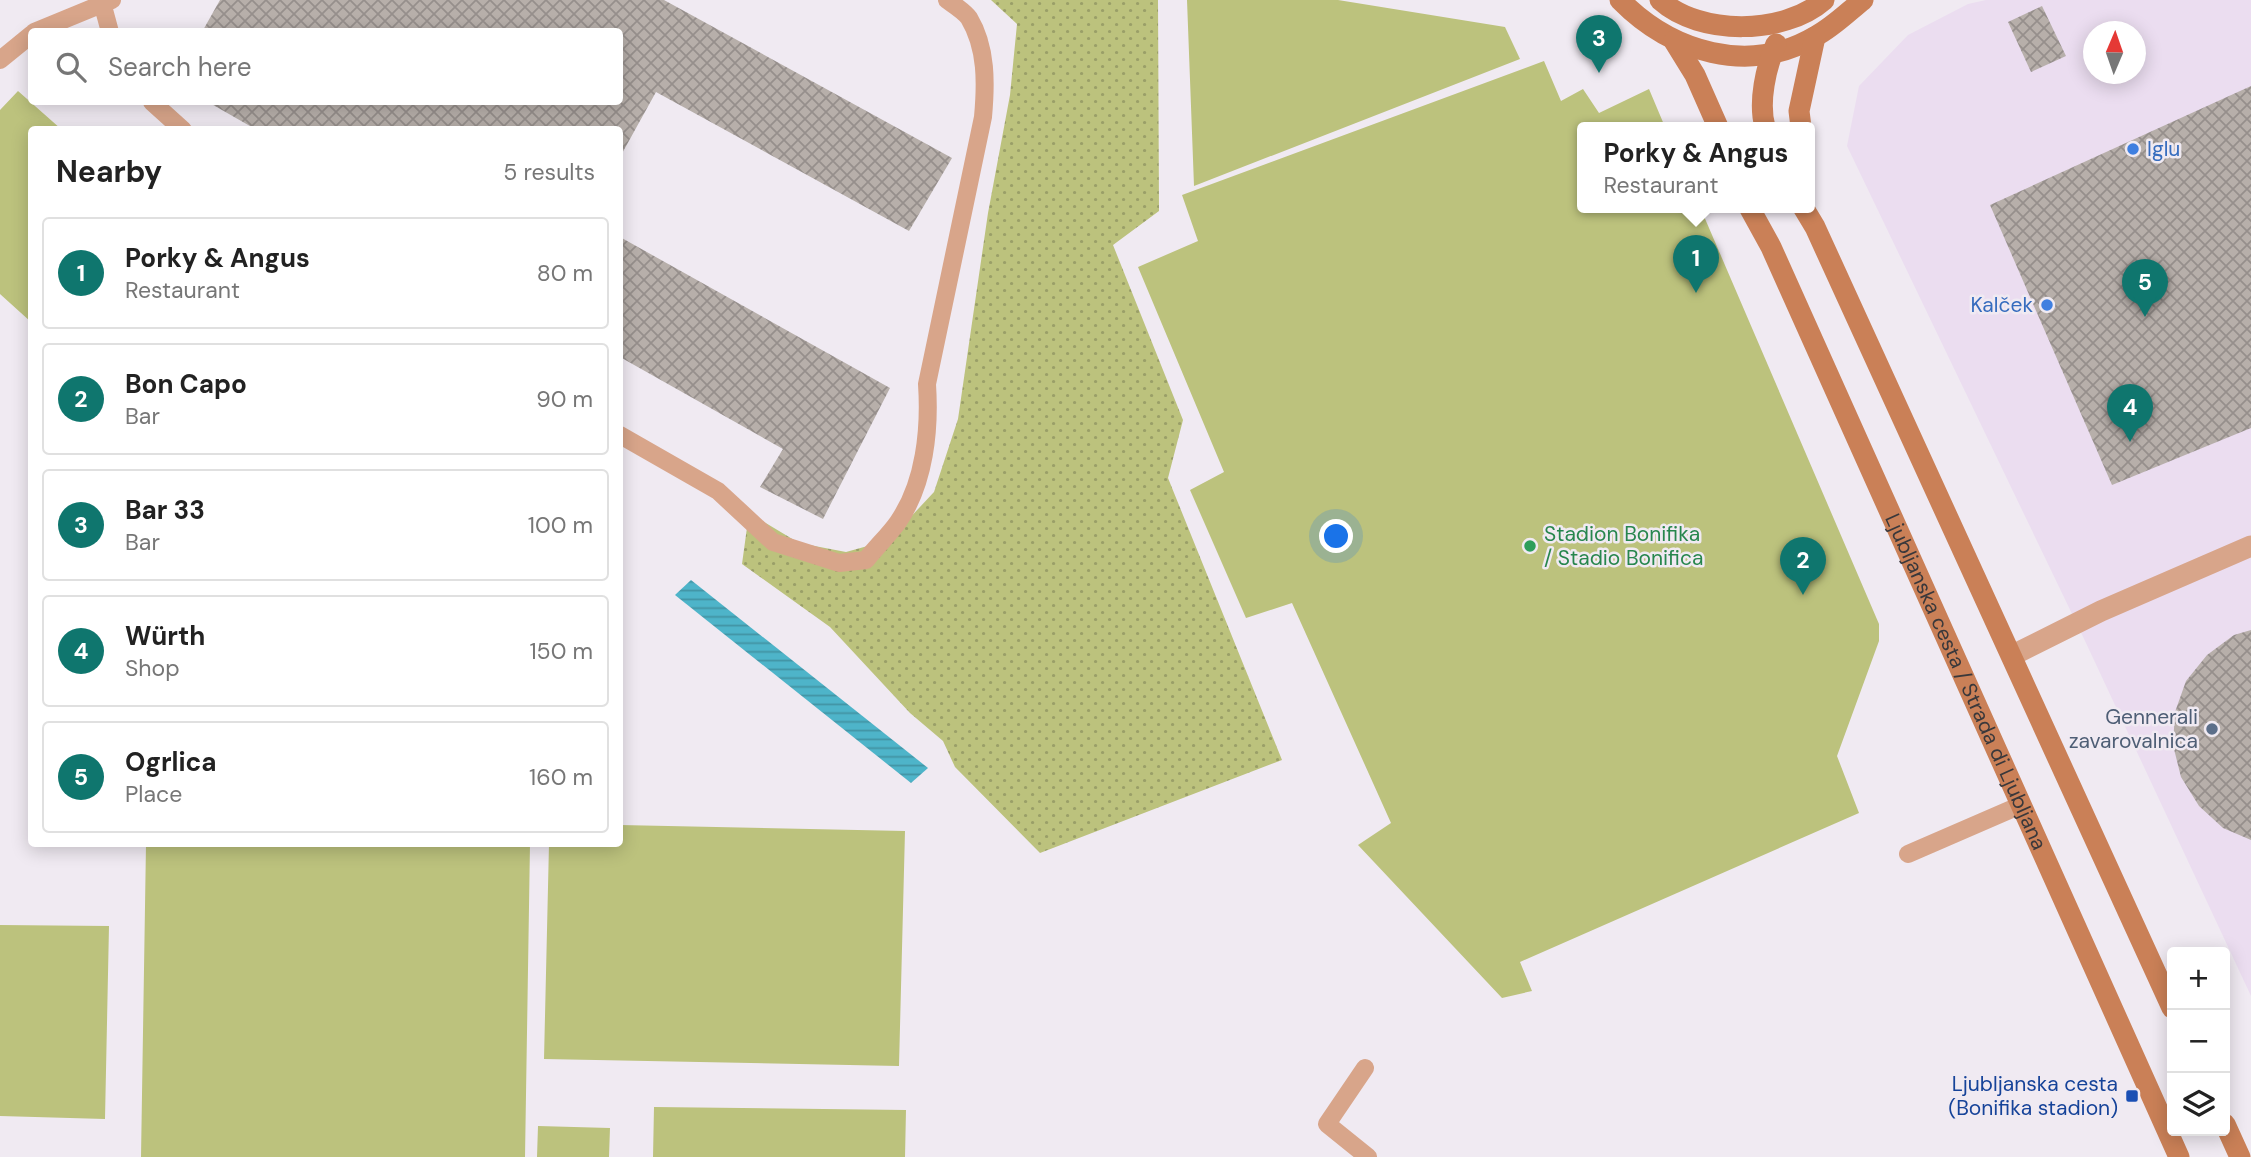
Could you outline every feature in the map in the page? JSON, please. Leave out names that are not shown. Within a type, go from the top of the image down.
[{"type":"main road","points":[[1620,0],[1640,21],[1674,41],[1700,51],[1735,57],[1772,53],[1815,37],[1863,0]]},
{"type":"main road","points":[[1660,0],[1700,22],[1742,27],[1785,20],[1824,0]]},
{"type":"main road","points":[[1764,122],[1762,116],[1772,53],[1785,20]]},
{"type":"main road","points":[[1800,122],[1799,111],[1815,37]]},
{"type":"main road","points":[[1674,41],[1695,75],[1716,122]]},
{"type":"main road","name":"Ljubljanska cesta / Strada di Ljubljana","points":[[1752,213],[1771,247],[2179,1157]]},
{"type":"main road","points":[[1807,213],[2013,655],[2167,997]]},
{"type":"main road","points":[[1813,213],[1815,227]]},
{"type":"main road","points":[[2230,1135],[2240,1157]]},
{"type":"street","points":[[2013,655],[2101,611],[2251,546]]},
{"type":"lane","points":[[623,437],[718,491],[774,542],[811,556],[839,564],[866,560],[899,521],[916,483],[923,454],[929,421],[926,384],[983,117],[986,78],[979,44],[968,16],[947,0]]},
{"type":"lane","points":[[46,28],[108,3],[110,28]]},
{"type":"lane","points":[[0,60],[28,37]]},
{"type":"lane","points":[[155,105],[179,126]]},
{"type":"lane","points":[[1908,854],[2021,805]]},
{"type":"lane","points":[[1365,1068],[1327,1124],[1368,1157]]},
{"type":"shaded area","points":[[1986,0],[2251,0],[2251,996],[2086,643],[1847,146],[1859,86],[1908,35],[1968,4]]},
{"type":"green space","points":[[991,0],[1158,0],[1159,211],[1113,245],[1183,420],[1168,478],[1282,760],[1040,853],[955,767],[943,741],[910,713],[830,627],[742,564],[749,513],[799,543],[846,552],[889,540],[934,492],[958,419],[988,213],[1010,95],[1017,24]]},
{"type":"green space","points":[[1187,0],[1338,0],[1505,27],[1520,59],[1194,186]]},
{"type":"green space","name":"Stadion Bonifika / Stadio Bonifica","points":[[1544,61],[1561,101],[1583,89],[1599,113],[1649,89],[1663,122],[1577,122],[1577,213],[1703,213],[1879,624],[1879,641],[1837,756],[1859,813],[1520,962],[1532,991],[1502,998],[1358,845],[1391,823],[1292,603],[1246,618],[1190,490],[1224,472],[1138,267],[1198,241],[1182,195]]},
{"type":"green space","points":[[18,91],[28,100],[28,105],[34,105],[58,126],[28,126],[28,319],[0,294],[0,110]]},
{"type":"green space","points":[[623,825],[905,831],[899,1066],[544,1059],[549,847],[623,847]]},
{"type":"green space","points":[[146,847],[530,847],[525,1157],[141,1157]]},
{"type":"green space","points":[[0,925],[109,926],[105,1119],[0,1116]]},
{"type":"green space","points":[[654,1107],[906,1110],[905,1157],[653,1157]]},
{"type":"green space","points":[[538,1126],[610,1128],[609,1157],[537,1157]]},
{"type":"water","points":[[691,580],[928,768],[911,783],[675,595]]},
{"type":"building","points":[[220,0],[664,0],[952,158],[909,231],[656,92],[623,152],[623,126],[250,126],[213,105],[623,105],[623,28],[204,28]]},
{"type":"building","points":[[2042,6],[2066,56],[2031,72],[2008,22]]},
{"type":"building","points":[[2251,86],[2251,428],[2112,485],[1990,205]]},
{"type":"building","points":[[623,239],[890,388],[823,519],[760,487],[783,449],[623,359]]},
{"type":"building","name":"Gennerali zavarovalnica","points":[[2251,630],[2251,840],[2223,828],[2199,806],[2181,777],[2173,745],[2175,712],[2186,681],[2207,655],[2234,635]]},
{"type":"place","name":"Bar 33","points":[[1599,73]]},
{"type":"place","name":"Iglu","points":[[2133,149]]},
{"type":"place","name":"Porky & Angus","points":[[1696,293]]},
{"type":"place","name":"Kalček","points":[[2047,305]]},
{"type":"place","name":"Ogrlica","points":[[2145,317]]},
{"type":"place","name":"Würth","points":[[2130,442]]},
{"type":"place","name":"Stadion Bonifika / Stadio Bonifica","points":[[1530,546]]},
{"type":"place","name":"Bon Capo","points":[[1803,595]]},
{"type":"place","name":"Gennerali zavarovalnica","points":[[2212,729]]},
{"type":"place","name":"Ljubljanska cesta (Bonifika stadion)","points":[[2132,1096]]}]
